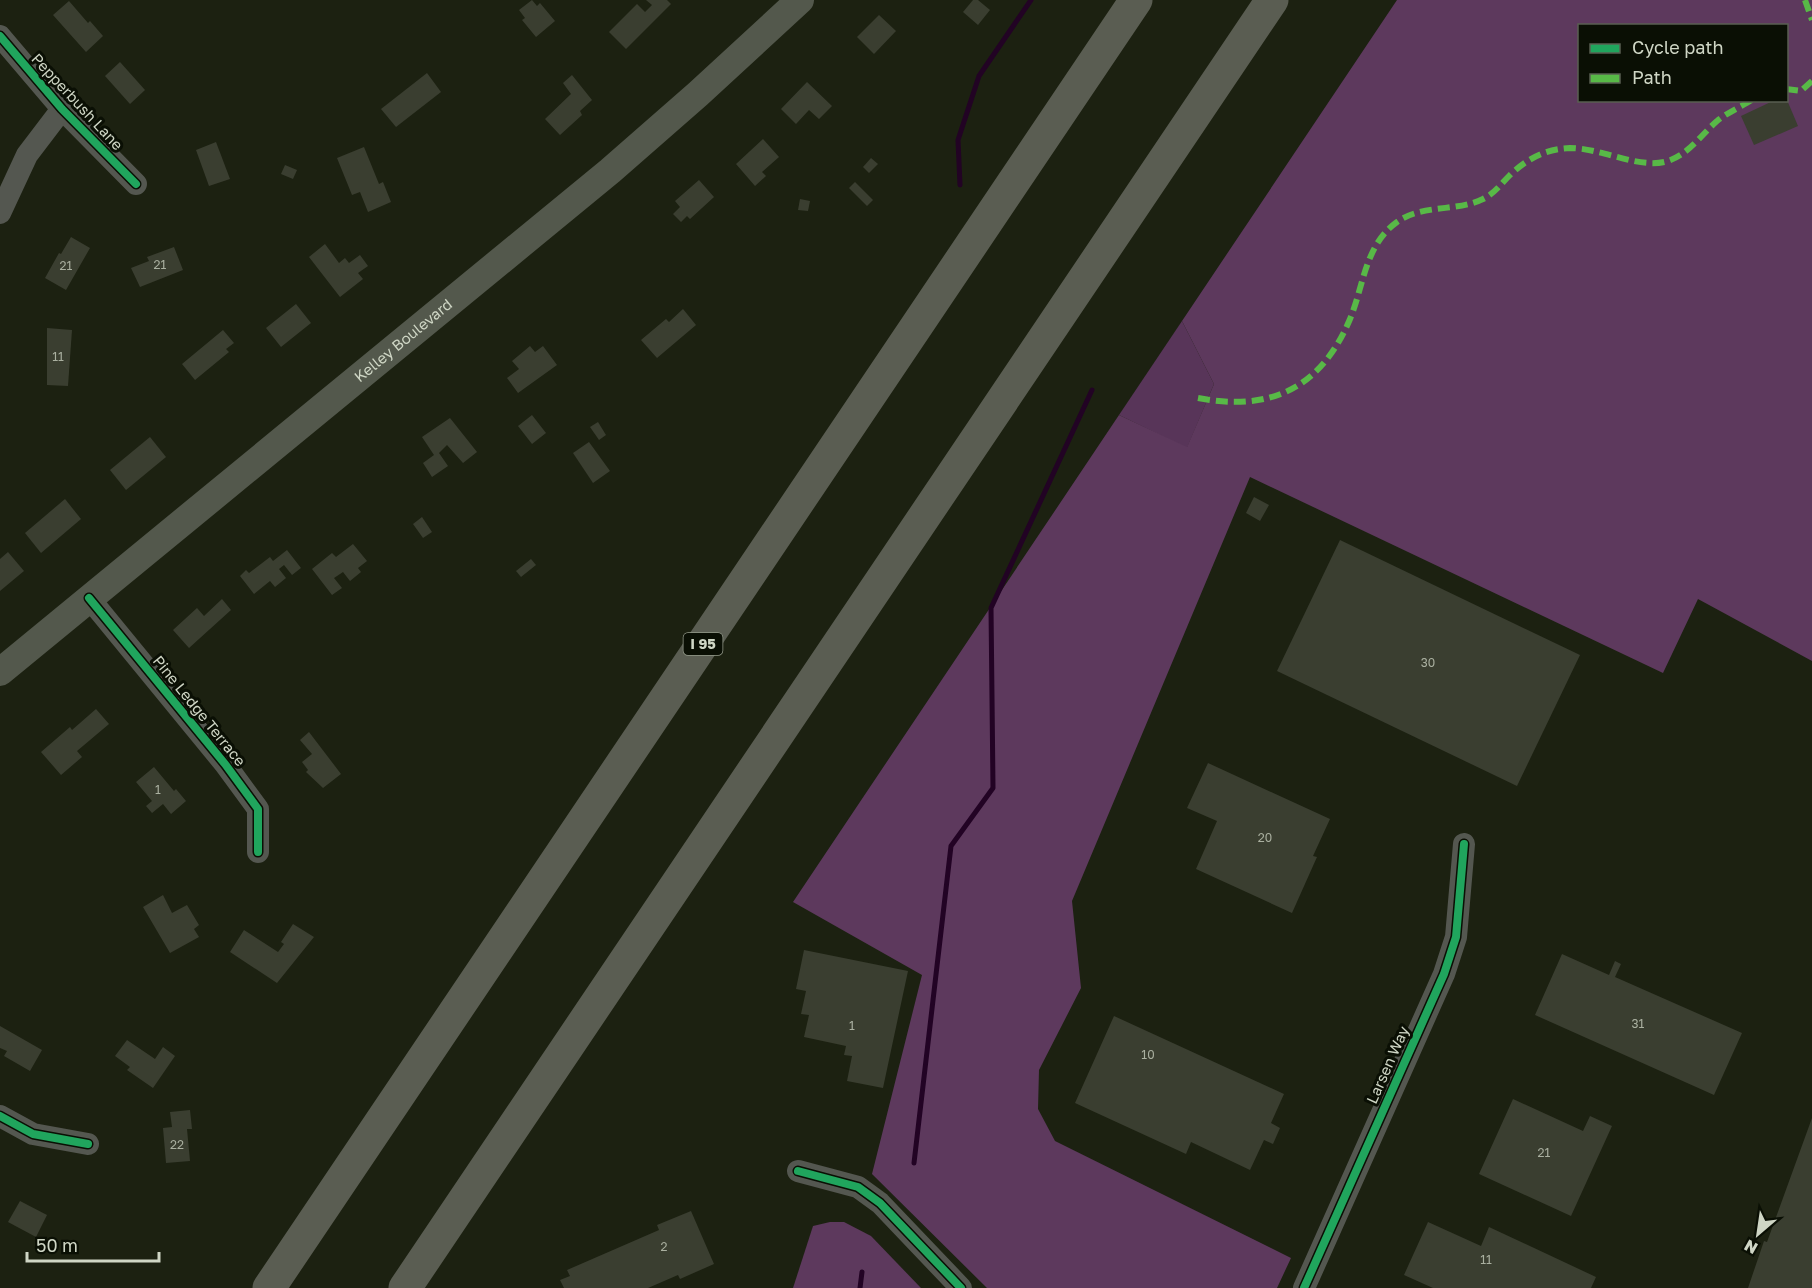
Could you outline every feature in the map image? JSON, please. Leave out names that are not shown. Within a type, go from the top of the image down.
[{"type":"highway","name":"I 95","points":[[269,1288],[1136,0]]},
{"type":"highway","points":[[405,1288],[1272,0]]},
{"type":"main road","name":"Kelley Boulevard","points":[[0,672],[610,171],[800,0]]},
{"type":"street","name":"Pepperbush Lane","points":[[0,36],[62,109],[136,184]]},
{"type":"street","points":[[0,213],[27,154],[62,109]]},
{"type":"street","name":"Pine Ledge Terrace","points":[[89,598],[225,764],[258,809],[258,852]]},
{"type":"street","name":"Larsen Way","points":[[1304,1288],[1444,974],[1456,936],[1464,844]]},
{"type":"street","points":[[0,1116],[33,1134],[88,1144]]},
{"type":"street","points":[[798,1171],[858,1187],[880,1203],[961,1288]]},
{"type":"shaded area","points":[[1397,0],[1812,0],[1812,661],[1698,599],[1663,673],[1250,477],[1072,901],[1081,988],[1039,1070],[1038,1109],[1055,1141],[1291,1258],[1277,1288],[987,1288],[872,1174],[922,975],[793,902],[1119,415],[1187,447],[1214,384],[1182,321]]},
{"type":"shaded area","points":[[1182,321],[1214,384],[1187,448],[1119,415]]},
{"type":"shaded area","points":[[844,1222],[871,1236],[921,1288],[793,1288],[813,1226]]},
{"type":"building","points":[[532,0],[537,6],[540,3],[555,21],[536,37],[522,20],[525,18],[519,10]]},
{"type":"building","points":[[646,0],[667,0],[671,4],[626,49],[609,32],[637,4],[645,12],[652,5]]},
{"type":"building","points":[[973,0],[978,0],[990,10],[978,25],[963,12]]},
{"type":"building","points":[[69,1],[103,36],[86,52],[53,15]]},
{"type":"building","points":[[879,15],[896,31],[874,54],[857,37]]},
{"type":"building","points":[[120,62],[145,90],[130,104],[105,76]]},
{"type":"building","points":[[427,73],[441,92],[396,127],[381,109]]},
{"type":"building","points":[[572,75],[592,100],[580,111],[582,115],[560,135],[545,119],[571,94],[563,83]]},
{"type":"building","points":[[807,82],[832,106],[819,119],[809,110],[796,124],[781,109]]},
{"type":"building","points":[[1771,102],[1788,102],[1798,126],[1754,145],[1741,116]]},
{"type":"building","points":[[763,139],[779,157],[762,172],[766,176],[755,186],[736,164]]},
{"type":"building","points":[[216,142],[230,179],[209,186],[196,150]]},
{"type":"building","points":[[364,147],[379,184],[383,182],[391,202],[368,212],[360,192],[352,195],[337,158]]},
{"type":"building","points":[[871,158],[878,164],[869,173],[863,167]]},
{"type":"building","points":[[285,165],[297,170],[293,179],[281,174]]},
{"type":"building","points":[[699,180],[714,197],[690,219],[687,216],[681,222],[673,214],[680,207],[675,201]]},
{"type":"building","points":[[855,182],[873,200],[867,206],[849,188]]},
{"type":"building","points":[[800,199],[810,201],[808,211],[798,210]]},
{"type":"building","points":[[71,237],[90,248],[66,290],[45,278]]},
{"type":"building","points":[[325,244],[339,263],[345,258],[349,263],[360,255],[368,266],[358,273],[363,279],[340,297],[309,257]]},
{"type":"building","points":[[174,247],[183,270],[140,287],[131,268],[149,261],[147,257]]},
{"type":"building","points":[[296,304],[311,323],[281,347],[266,328]]},
{"type":"building","points":[[683,309],[696,325],[657,358],[641,340],[666,319],[669,322]]},
{"type":"building","points":[[47,328],[72,330],[68,386],[47,385]]},
{"type":"building","points":[[223,330],[234,343],[226,349],[229,352],[195,380],[182,364]]},
{"type":"building","points":[[530,346],[535,352],[543,346],[557,365],[518,393],[507,378],[519,369],[512,361]]},
{"type":"building","points":[[532,415],[546,433],[532,444],[518,426]]},
{"type":"building","points":[[450,418],[477,452],[463,463],[447,445],[439,453],[448,466],[432,477],[423,463],[434,455],[422,437]]},
{"type":"building","points":[[598,422],[606,435],[599,440],[590,427]]},
{"type":"building","points":[[150,437],[166,457],[126,490],[110,470]]},
{"type":"building","points":[[589,442],[610,471],[593,483],[573,453]]},
{"type":"building","points":[[1254,497],[1269,505],[1260,521],[1246,513]]},
{"type":"building","points":[[65,499],[81,519],[41,553],[25,533]]},
{"type":"building","points":[[422,517],[432,532],[423,538],[413,524]]},
{"type":"building","points":[[1340,540],[1580,655],[1517,786],[1277,671]]},
{"type":"building","points":[[353,544],[367,561],[358,568],[361,572],[350,581],[343,572],[334,578],[342,588],[332,595],[312,569],[332,553],[336,557]]},
{"type":"building","points":[[287,550],[301,568],[292,575],[284,565],[279,569],[286,578],[275,587],[270,581],[254,594],[240,576],[246,570],[249,573],[270,557],[273,561]]},
{"type":"building","points":[[8,552],[24,571],[0,591],[0,559]]},
{"type":"building","points":[[531,559],[536,565],[521,577],[516,571]]},
{"type":"building","points":[[222,599],[231,610],[189,648],[173,630],[197,608],[204,616]]},
{"type":"building","points":[[96,709],[109,724],[77,751],[82,757],[61,775],[41,752],[70,727],[72,730]]},
{"type":"building","points":[[309,732],[341,774],[323,788],[306,772],[308,770],[302,762],[312,754],[300,740]]},
{"type":"building","points":[[1208,763],[1330,819],[1313,856],[1317,857],[1292,913],[1196,869],[1217,821],[1187,808]]},
{"type":"building","points":[[154,767],[174,791],[176,789],[186,801],[171,814],[163,804],[152,813],[146,806],[152,801],[136,782]]},
{"type":"building","points":[[163,895],[172,913],[187,905],[199,925],[194,929],[199,937],[170,953],[143,907]]},
{"type":"building","points":[[293,924],[314,937],[277,983],[230,952],[244,930],[278,952],[284,944],[281,942]]},
{"type":"building","points":[[804,950],[908,971],[883,1088],[847,1081],[852,1056],[844,1055],[846,1046],[804,1037],[809,1015],[801,1014],[806,991],[796,989]]},
{"type":"building","points":[[1562,954],[1609,975],[1615,961],[1621,964],[1615,977],[1742,1033],[1714,1095],[1535,1015]]},
{"type":"building","points":[[1114,1016],[1284,1094],[1271,1123],[1280,1128],[1273,1144],[1264,1140],[1250,1170],[1191,1142],[1186,1154],[1075,1103]]},
{"type":"building","points":[[0,1026],[42,1050],[30,1071],[4,1056],[7,1051],[0,1048]]},
{"type":"building","points":[[127,1040],[155,1059],[163,1047],[175,1056],[153,1088],[127,1070],[130,1067],[115,1056]]},
{"type":"building","points":[[1513,1099],[1583,1131],[1590,1116],[1612,1126],[1571,1216],[1479,1174]]},
{"type":"building","points":[[190,1110],[192,1129],[187,1129],[190,1161],[166,1163],[163,1128],[172,1127],[170,1112]]},
{"type":"building","points":[[1812,1118],[1812,1288],[1748,1288],[1764,1241],[1767,1242]]},
{"type":"building","points":[[20,1201],[47,1215],[36,1237],[8,1222]]},
{"type":"building","points":[[691,1211],[714,1264],[680,1279],[678,1275],[648,1288],[564,1288],[560,1280],[570,1276],[567,1270],[659,1230],[657,1225]]},
{"type":"building","points":[[1428,1222],[1481,1246],[1489,1227],[1596,1277],[1591,1288],[1433,1288],[1404,1275]]},
{"type":"waterway","points":[[960,185],[958,140],[979,76],[1031,0]]},
{"type":"waterway","points":[[914,1163],[951,846],[993,788],[991,608],[1092,390]]},
{"type":"waterway","points":[[860,1288],[862,1272]]},
{"type":"marked path","points":[[1805,0],[1812,20]]},
{"type":"marked path","points":[[1788,89],[1801,91],[1812,81]]},
{"type":"marked path","points":[[1198,398],[1248,401],[1271,397],[1290,390],[1308,378],[1338,343],[1350,319],[1367,266],[1378,242],[1386,231],[1407,216],[1428,210],[1462,206],[1483,199],[1524,164],[1553,150],[1582,149],[1645,163],[1668,161],[1689,149],[1721,118],[1749,102]]},
{"type":"cycle path","points":[[0,36],[62,109],[136,184]]},
{"type":"cycle path","points":[[89,598],[225,764],[258,809],[258,852]]},
{"type":"cycle path","points":[[1304,1288],[1444,974],[1456,937],[1464,844]]},
{"type":"cycle path","points":[[0,1116],[33,1134],[88,1144]]},
{"type":"cycle path","points":[[798,1171],[858,1187],[880,1203],[961,1288]]}]
